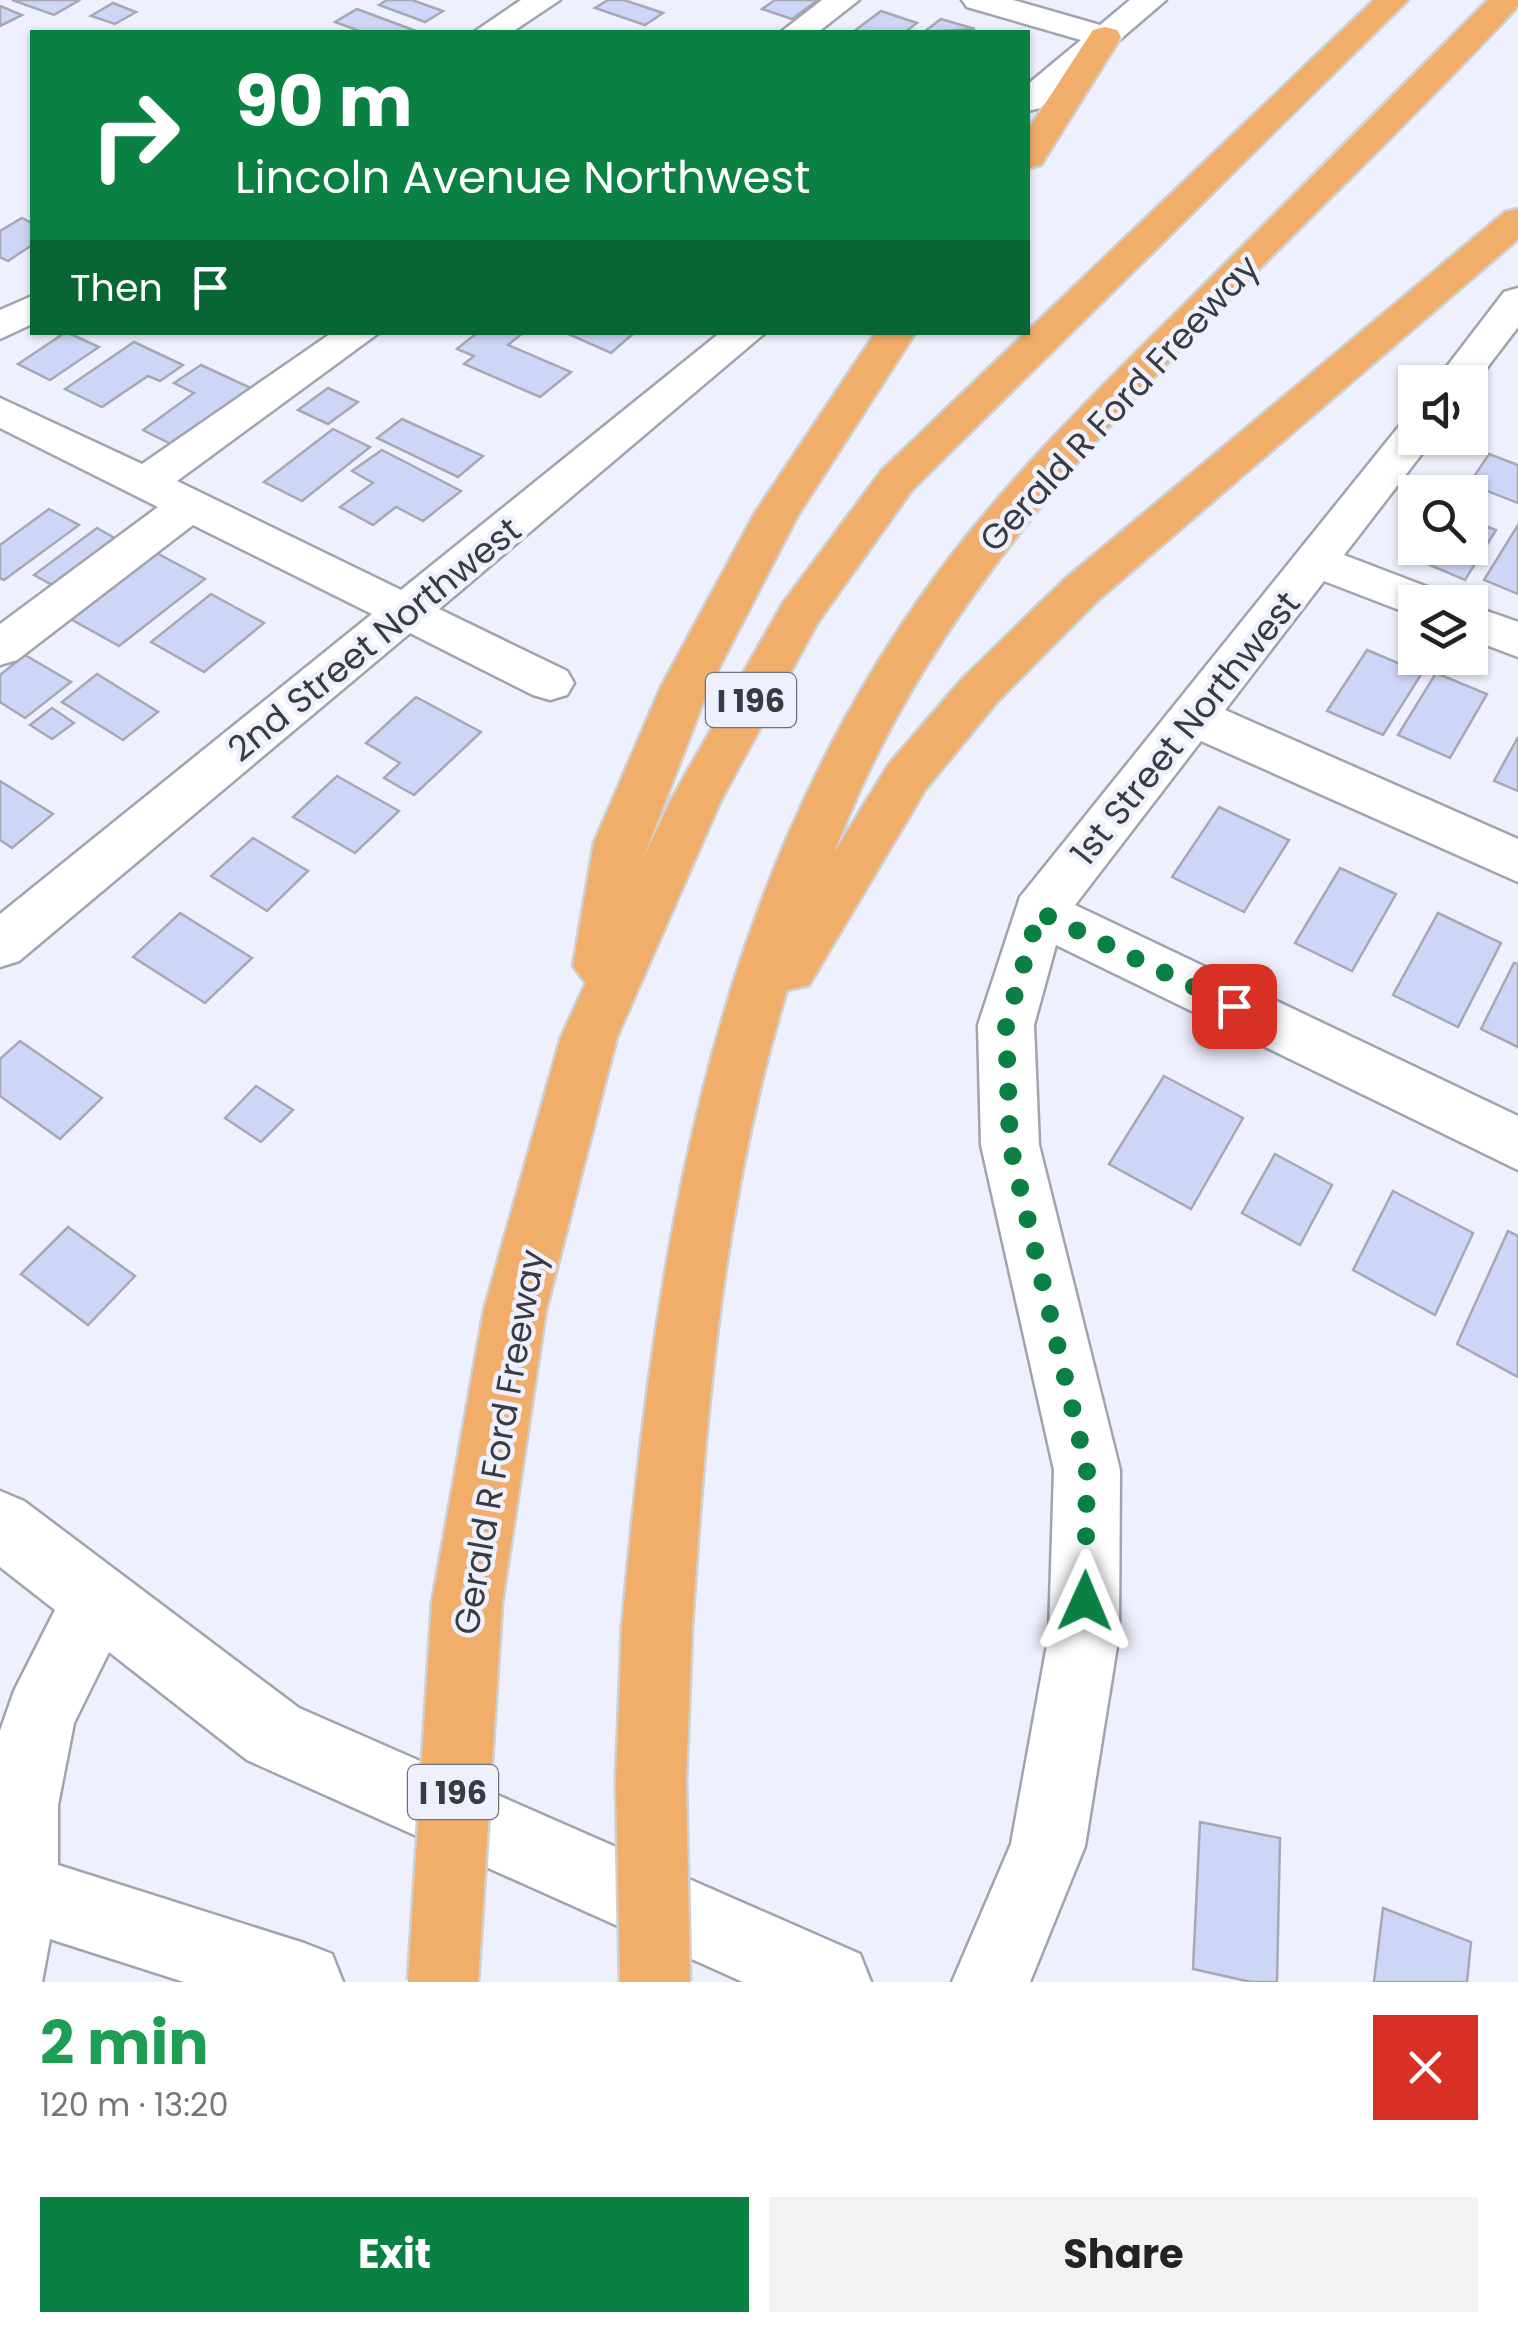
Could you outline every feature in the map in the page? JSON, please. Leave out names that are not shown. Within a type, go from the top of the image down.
[{"type":"highway","name":"Gerald R Ford Freeway","points":[[443,1982],[467,1603],[515,1310],[588,1036],[696,800],[799,614],[897,480],[1392,0]]},
{"type":"highway","name":"Gerald R Ford Freeway","points":[[655,1982],[651,1780],[657,1627],[674,1406],[698,1248],[746,1045],[796,876],[845,766],[906,654],[998,526],[1124,388],[1506,0]]},
{"type":"highway","points":[[1030,154],[1105,37]]},
{"type":"highway","points":[[746,1045],[908,777],[980,690],[1081,590],[1518,220]]},
{"type":"highway","points":[[588,1036],[620,843],[685,687],[777,513],[894,335]]},
{"type":"street","points":[[493,30],[544,0]]},
{"type":"street","points":[[800,30],[843,0]]},
{"type":"street","points":[[978,0],[1105,37]]},
{"type":"street","points":[[1030,99],[1150,0]]},
{"type":"street","points":[[1468,365],[1518,300]]},
{"type":"street","points":[[0,328],[30,309]]},
{"type":"street","points":[[143,484],[356,335]]},
{"type":"street","name":"2nd Street Northwest","points":[[0,944],[742,335]]},
{"type":"street","points":[[0,411],[550,683]]},
{"type":"street","name":"1st Street Northwest","points":[[991,1982],[1048,1846],[1084,1634],[1087,1470],[1010,1145],[1006,1025],[1039,912],[1399,455]]},
{"type":"street","points":[[0,648],[189,506]]},
{"type":"street","points":[[1318,562],[1398,593]]},
{"type":"street","points":[[1488,628],[1518,640]]},
{"type":"street","points":[[1194,717],[1518,862]]},
{"type":"street","points":[[1039,912],[1518,1144]]},
{"type":"street","points":[[0,1525],[273,1734],[832,1982]]},
{"type":"street","points":[[3,1982],[21,1804],[39,1716],[97,1602]]},
{"type":"street","points":[[10,1892],[304,1982]]},
{"type":"building","points":[[12,0],[73,0],[78,1],[54,15]]},
{"type":"building","points":[[387,0],[412,0],[443,11],[425,22],[379,5]]},
{"type":"building","points":[[608,0],[624,0],[663,13],[645,25],[595,8]]},
{"type":"building","points":[[775,0],[818,0],[792,19],[762,9]]},
{"type":"building","points":[[113,3],[136,12],[115,24],[91,16]]},
{"type":"building","points":[[0,6],[22,15],[0,26]]},
{"type":"building","points":[[357,9],[413,30],[357,30],[335,22]]},
{"type":"building","points":[[881,11],[917,23],[908,30],[856,30]]},
{"type":"building","points":[[941,19],[975,29],[958,30],[927,30]]},
{"type":"building","points":[[22,218],[30,222],[30,246],[8,261],[0,257],[0,231]]},
{"type":"building","points":[[62,335],[73,335],[99,347],[50,380],[18,364]]},
{"type":"building","points":[[474,335],[520,335],[508,345],[571,372],[540,397],[464,364],[474,356],[457,349]]},
{"type":"building","points":[[571,335],[632,335],[611,353]]},
{"type":"building","points":[[134,342],[183,365],[160,381],[148,376],[102,407],[65,389]]},
{"type":"building","points":[[201,365],[255,390],[177,447],[143,430],[194,393],[174,383]]},
{"type":"building","points":[[328,388],[358,402],[328,424],[298,410]]},
{"type":"building","points":[[402,419],[483,456],[458,477],[377,438]]},
{"type":"building","points":[[333,429],[370,447],[302,501],[264,482]]},
{"type":"building","points":[[382,450],[461,491],[423,521],[396,507],[373,525],[340,507],[373,483],[352,471]]},
{"type":"building","points":[[1489,454],[1518,465],[1518,503],[1488,491],[1488,475],[1475,475]]},
{"type":"building","points":[[49,509],[79,525],[4,580],[0,578],[0,545]]},
{"type":"building","points":[[1518,525],[1518,594],[1484,580]]},
{"type":"building","points":[[1488,527],[1496,530],[1488,543]]},
{"type":"building","points":[[97,528],[129,546],[67,593],[34,575]]},
{"type":"building","points":[[153,551],[205,579],[119,646],[67,617]]},
{"type":"building","points":[[1429,565],[1474,565],[1465,580]]},
{"type":"building","points":[[211,594],[264,623],[204,672],[151,642]]},
{"type":"building","points":[[1367,650],[1398,663],[1398,675],[1421,675],[1383,735],[1327,711]]},
{"type":"building","points":[[25,655],[71,682],[25,718],[0,702],[0,675]]},
{"type":"building","points":[[97,674],[158,712],[123,740],[62,702]]},
{"type":"building","points":[[1435,675],[1487,694],[1450,758],[1398,735]]},
{"type":"building","points":[[416,697],[481,732],[414,795],[384,778],[400,763],[366,743]]},
{"type":"building","points":[[52,708],[74,723],[52,739],[30,725]]},
{"type":"building","points":[[1518,737],[1518,791],[1494,781]]},
{"type":"building","points":[[337,776],[399,811],[355,853],[293,817]]},
{"type":"building","points":[[0,781],[53,814],[12,848],[0,840]]},
{"type":"building","points":[[1219,807],[1289,840],[1244,912],[1172,877]]},
{"type":"building","points":[[253,838],[308,871],[267,911],[211,876]]},
{"type":"building","points":[[1340,868],[1396,894],[1352,971],[1295,943]]},
{"type":"building","points":[[180,913],[252,958],[205,1003],[133,957]]},
{"type":"building","points":[[1438,913],[1501,943],[1458,1027],[1393,995]]},
{"type":"building","points":[[1514,963],[1518,964],[1518,1047],[1481,1029]]},
{"type":"building","points":[[20,1041],[102,1098],[60,1139],[0,1096],[0,1059]]},
{"type":"building","points":[[1164,1076],[1243,1118],[1191,1209],[1109,1164]]},
{"type":"building","points":[[256,1086],[293,1110],[261,1142],[225,1118]]},
{"type":"building","points":[[1275,1154],[1332,1185],[1300,1245],[1242,1213]]},
{"type":"building","points":[[1393,1191],[1473,1233],[1435,1315],[1353,1270]]},
{"type":"building","points":[[68,1227],[135,1276],[88,1325],[21,1274]]},
{"type":"building","points":[[1508,1231],[1518,1236],[1518,1377],[1457,1344]]},
{"type":"building","points":[[1200,1822],[1280,1838],[1277,1982],[1251,1982],[1193,1969]]},
{"type":"building","points":[[1383,1908],[1471,1942],[1467,1982],[1374,1982]]},
{"type":"route","points":[[1085,1601],[1087,1470],[1010,1145],[1006,1025],[1039,912],[1234,1006]]}]
